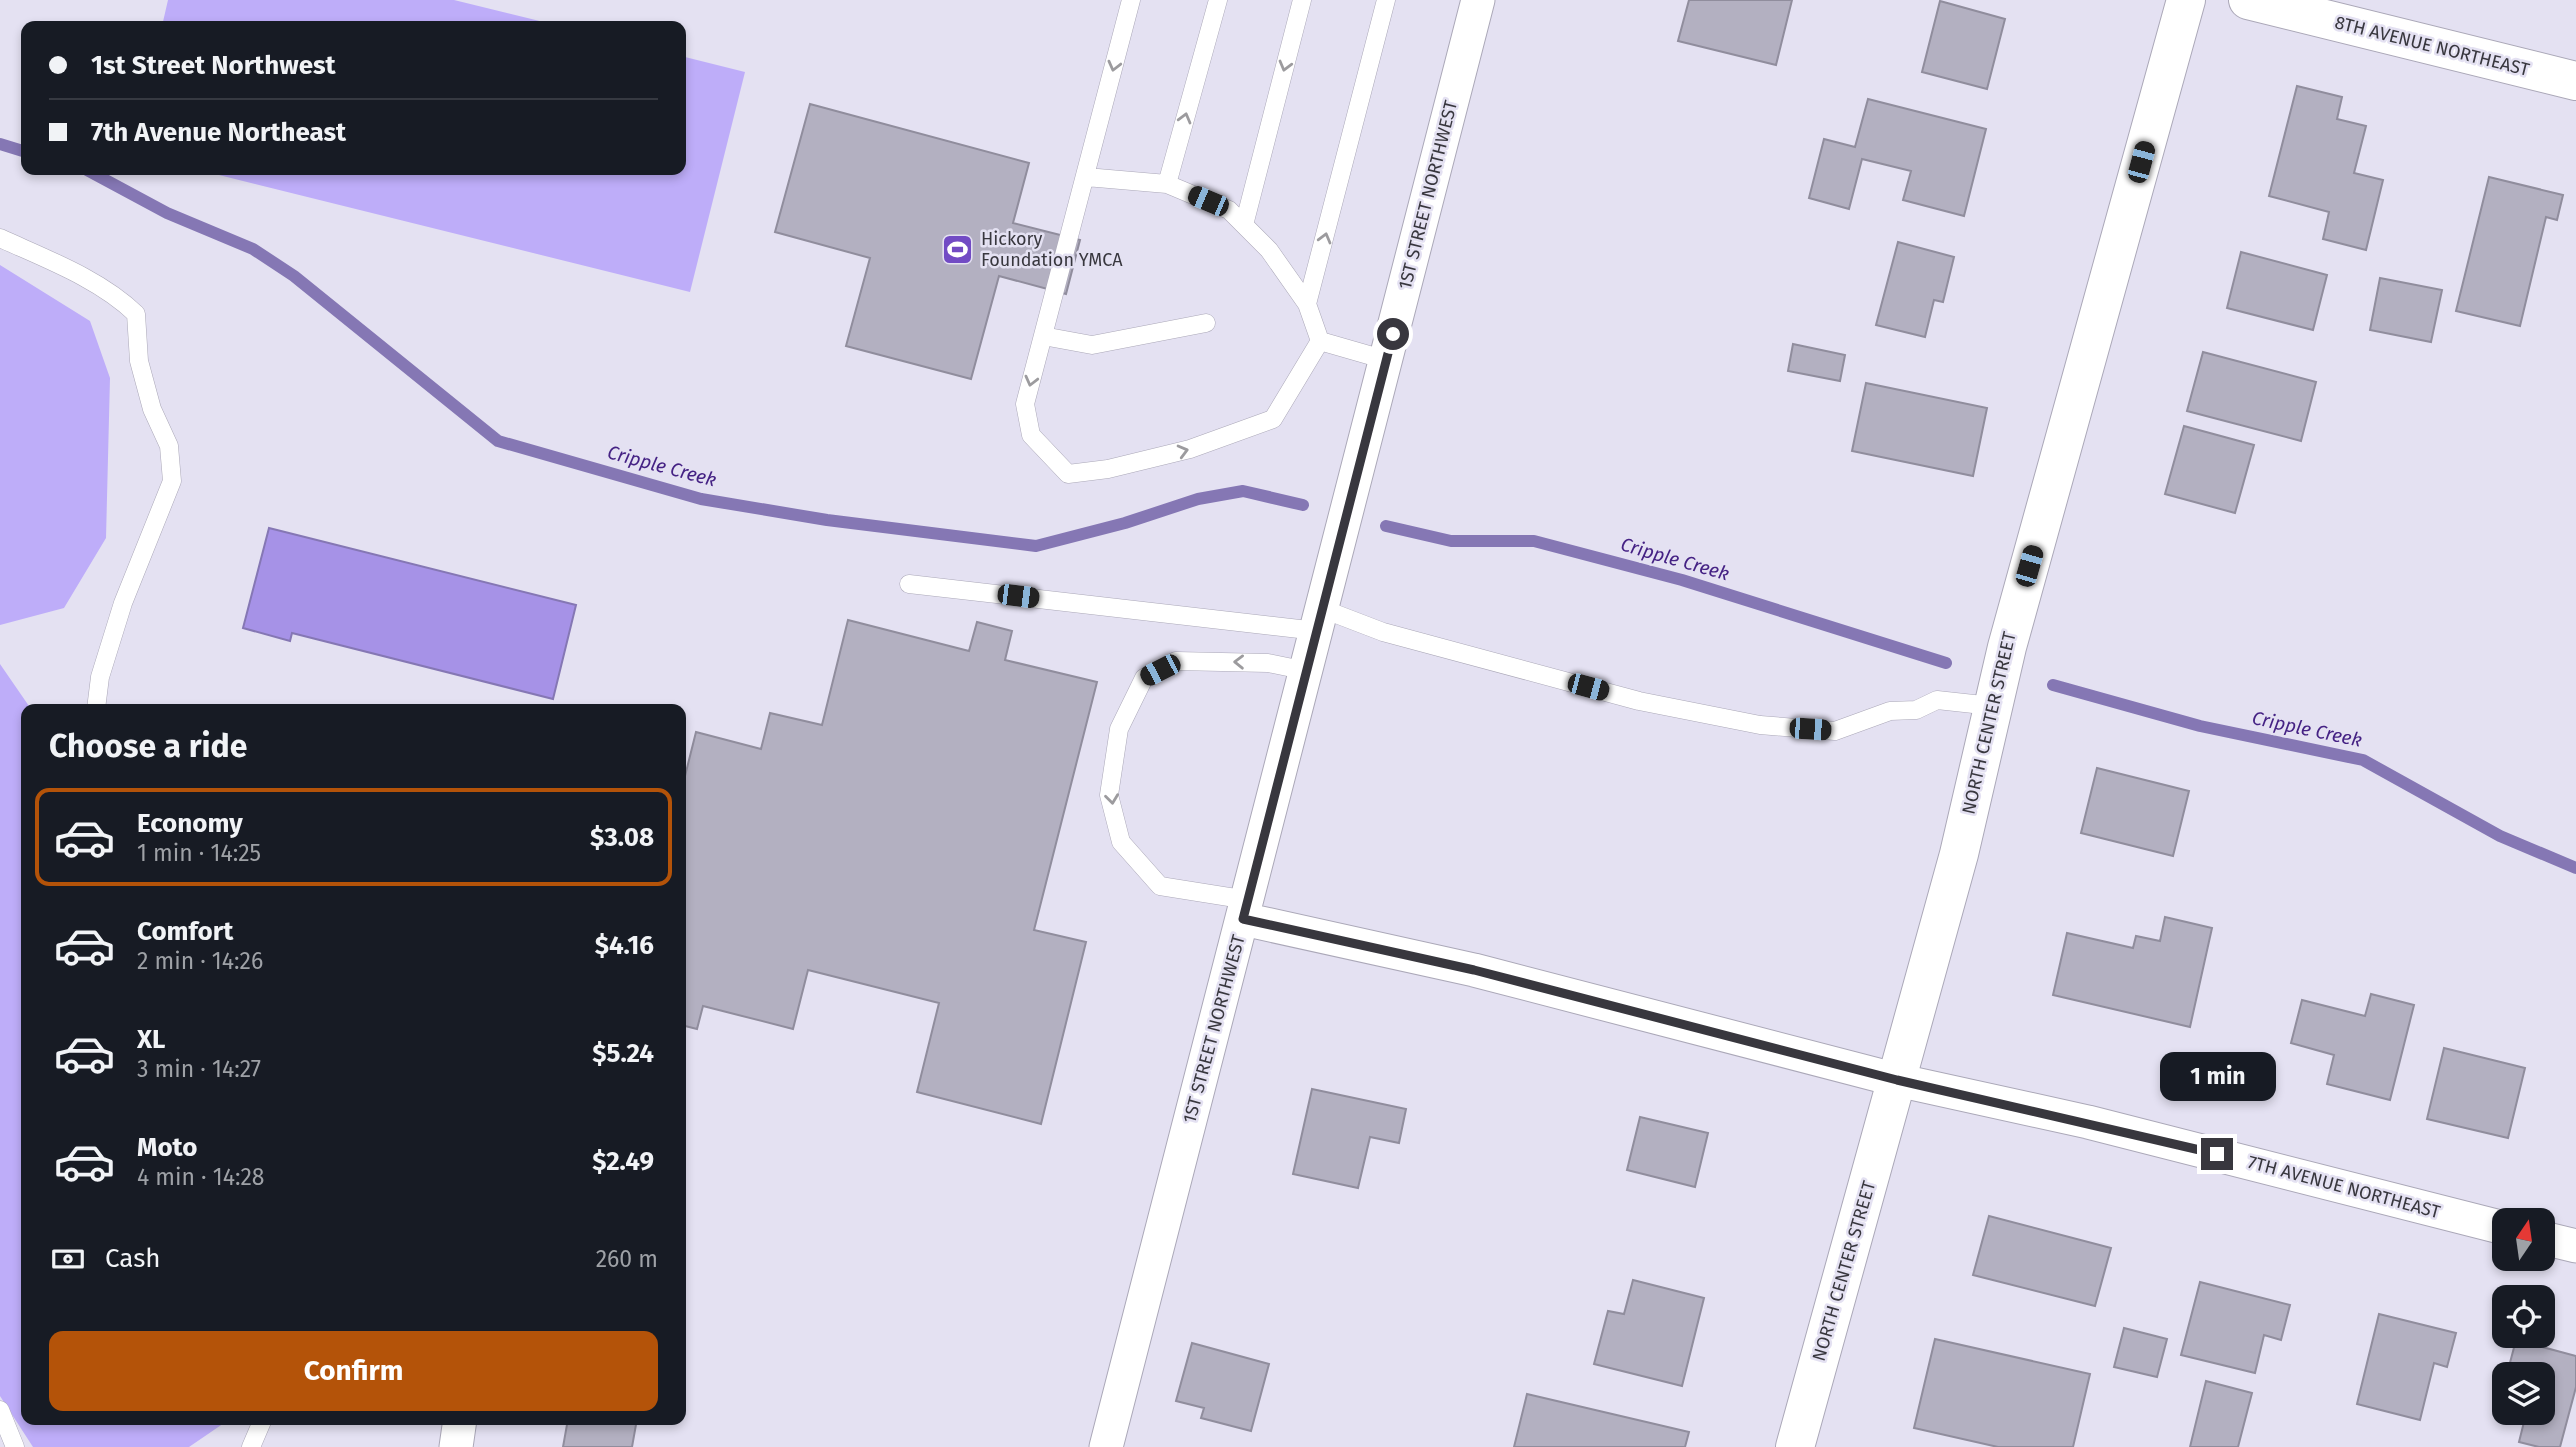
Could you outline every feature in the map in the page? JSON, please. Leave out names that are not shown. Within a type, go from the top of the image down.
[{"type":"street","name":"1ST STREET NORTHWEST","points":[[1106,1447],[1478,0]]},
{"type":"street","name":"NORTH CENTER STREET","points":[[1796,1447],[1959,854],[1992,706],[2186,0]]},
{"type":"street","name":"8TH AVENUE NORTHEAST","points":[[2248,0],[2576,80]]},
{"type":"street","name":"7TH AVENUE NORTHEAST","points":[[1245,909],[1897,1080],[2140,1135],[2492,1225]]},
{"type":"street","points":[[2555,1241],[2576,1246]]},
{"type":"street","points":[[456,1447],[459,1425]]},
{"type":"lane","points":[[1131,0],[1025,404],[1031,435],[1068,474],[1108,469],[1190,450],[1273,419],[1320,341]]},
{"type":"lane","points":[[1167,184],[1217,0]]},
{"type":"lane","points":[[1244,225],[1302,0]]},
{"type":"lane","points":[[1307,304],[1387,0]]},
{"type":"lane","points":[[1086,177],[1167,184],[1229,210],[1269,250],[1307,304],[1320,341]]},
{"type":"lane","points":[[0,239],[62,266],[122,300],[136,314],[139,361],[152,409],[169,446],[172,481],[123,603],[100,677],[97,704]]},
{"type":"lane","points":[[1043,336],[1092,345],[1206,323]]},
{"type":"lane","points":[[1320,341],[1386,360]]},
{"type":"lane","points":[[909,584],[1320,620],[1383,632],[1639,701],[1760,725],[1835,731],[1890,711],[1916,710],[1937,700],[1992,706]]},
{"type":"lane","points":[[1245,909],[1160,886],[1121,842],[1109,795],[1119,729],[1144,678],[1177,661],[1268,663],[1307,671]]},
{"type":"lane","points":[[0,1410],[15,1447]]},
{"type":"lane","points":[[251,1447],[260,1425]]},
{"type":"shaded area","points":[[168,0],[454,0],[540,21],[163,21]]},
{"type":"shaded area","points":[[686,57],[745,72],[690,292],[219,175],[686,175]]},
{"type":"shaded area","points":[[0,265],[90,321],[110,378],[106,538],[64,608],[0,625]]},
{"type":"shaded area","points":[[269,528],[576,605],[553,699],[292,633],[290,641],[243,628]]},
{"type":"shaded area","points":[[0,664],[28,704],[21,704],[21,1425],[221,1425],[189,1447],[33,1447],[0,1396]]},
{"type":"building","points":[[1689,0],[1792,0],[1776,65],[1678,41]]},
{"type":"building","points":[[1940,1],[2005,19],[1987,89],[1922,72]]},
{"type":"building","points":[[2297,86],[2342,97],[2337,119],[2366,126],[2354,173],[2383,180],[2366,250],[2323,239],[2329,212],[2269,196]]},
{"type":"building","points":[[1868,99],[1986,129],[1964,216],[1903,200],[1911,171],[1862,159],[1849,209],[1809,198],[1824,139],[1855,147]]},
{"type":"building","name":"Hickory Foundation YMCA","points":[[810,104],[1029,163],[1013,223],[1080,240],[1066,294],[999,276],[971,379],[846,346],[870,258],[775,232]]},
{"type":"building","points":[[2489,177],[2563,195],[2557,220],[2546,217],[2520,326],[2456,311]]},
{"type":"building","points":[[1898,242],[1954,257],[1943,302],[1934,300],[1925,337],[1876,325]]},
{"type":"building","points":[[2241,252],[2327,275],[2313,330],[2227,308]]},
{"type":"building","points":[[2380,278],[2442,290],[2431,342],[2370,330]]},
{"type":"building","points":[[1793,344],[1845,355],[1840,381],[1788,371]]},
{"type":"building","points":[[2203,352],[2316,382],[2301,441],[2187,411]]},
{"type":"building","points":[[1866,383],[1987,408],[1973,476],[1852,451]]},
{"type":"building","points":[[2184,426],[2254,445],[2235,513],[2165,494]]},
{"type":"building","points":[[848,620],[969,651],[977,622],[1012,631],[1005,660],[1097,682],[1034,930],[1086,942],[1041,1124],[917,1092],[939,1003],[808,970],[793,1029],[703,1006],[697,1029],[686,1026],[686,772],[696,732],[761,749],[770,713],[822,725]]},
{"type":"building","points":[[2097,768],[2189,791],[2173,856],[2081,833]]},
{"type":"building","points":[[2165,917],[2212,928],[2190,1027],[2053,995],[2067,933],[2133,948],[2136,936],[2160,941]]},
{"type":"building","points":[[2371,994],[2414,1005],[2390,1100],[2327,1084],[2334,1055],[2291,1043],[2302,1000],[2365,1016]]},
{"type":"building","points":[[2444,1048],[2525,1068],[2508,1138],[2427,1119]]},
{"type":"building","points":[[1312,1089],[1406,1109],[1399,1143],[1370,1137],[1358,1188],[1293,1174]]},
{"type":"building","points":[[1640,1117],[1708,1133],[1695,1187],[1627,1170]]},
{"type":"building","points":[[1989,1216],[2111,1248],[2095,1306],[1973,1275]]},
{"type":"building","points":[[1633,1280],[1704,1298],[1682,1386],[1594,1364],[1608,1311],[1624,1314]]},
{"type":"building","points":[[2200,1282],[2290,1305],[2281,1340],[2264,1335],[2255,1373],[2181,1355]]},
{"type":"building","points":[[2379,1314],[2456,1333],[2447,1367],[2434,1363],[2420,1420],[2357,1404]]},
{"type":"building","points":[[2124,1328],[2167,1339],[2157,1377],[2114,1367]]},
{"type":"building","points":[[1935,1339],[2090,1374],[2073,1447],[1998,1447],[1914,1428]]},
{"type":"building","points":[[1192,1343],[1269,1364],[1251,1431],[1201,1418],[1204,1408],[1176,1401]]},
{"type":"building","points":[[2514,1348],[2546,1348],[2576,1356],[2576,1387],[2560,1447],[2539,1447],[2519,1442],[2523,1425],[2555,1425],[2555,1362],[2510,1362]]},
{"type":"building","points":[[2206,1381],[2252,1393],[2238,1447],[2190,1447]]},
{"type":"building","points":[[1527,1394],[1689,1432],[1685,1447],[1514,1447]]},
{"type":"building","points":[[567,1425],[636,1425],[632,1447],[563,1447]]},
{"type":"waterway","name":"Cripple Creek","points":[[0,144],[21,150]]},
{"type":"waterway","name":"Cripple Creek","points":[[96,175],[167,213],[253,249],[294,276],[498,441],[701,499],[827,520],[1036,546],[1125,523],[1198,499],[1243,491],[1303,505]]},
{"type":"waterway","name":"Cripple Creek","points":[[1386,526],[1451,541],[1534,541],[1682,580],[1946,663]]},
{"type":"waterway","name":"Cripple Creek","points":[[2053,685],[2200,726],[2363,760],[2500,836],[2576,868]]},
{"type":"place","name":"Hickory Foundation YMCA","points":[[958,249]]},
{"type":"route","points":[[1393,334],[1243,919],[1474,970],[1897,1080],[2088,1122],[2217,1154]]}]
